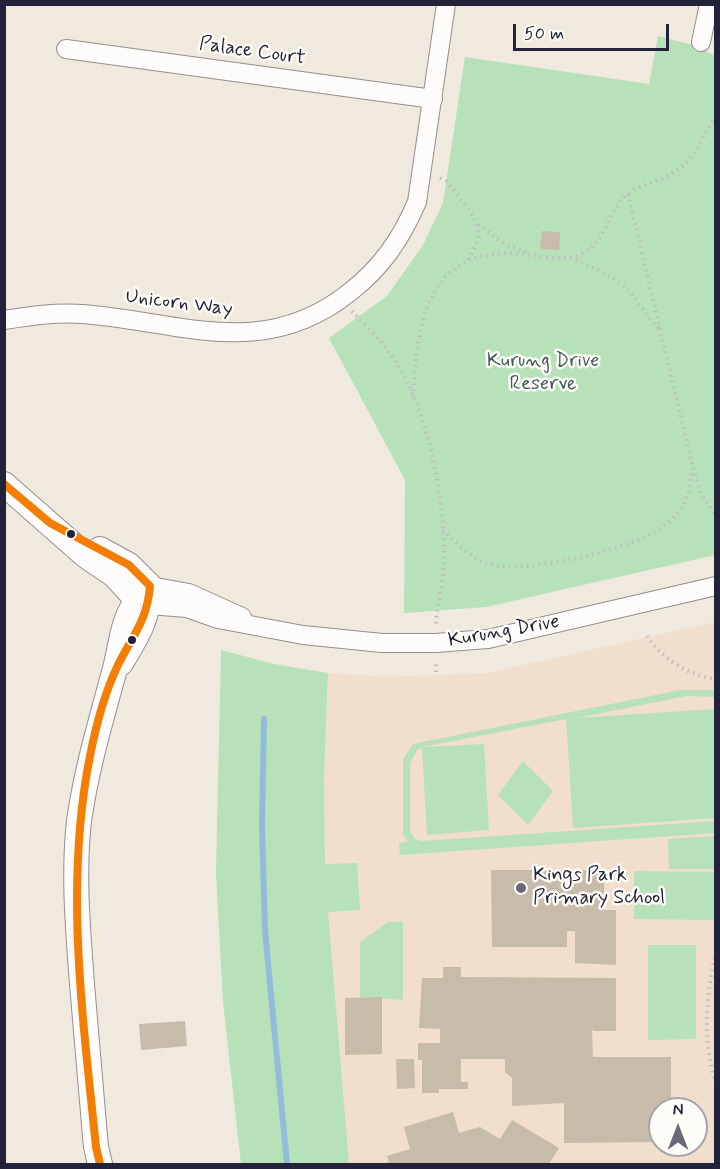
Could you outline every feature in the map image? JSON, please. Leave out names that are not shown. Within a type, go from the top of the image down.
[{"type":"street","name":"Unicorn Way","points":[[4,320],[59,313],[83,314],[209,332],[246,333],[295,324],[341,300],[379,268],[405,229],[417,202],[446,4]]},
{"type":"street","points":[[700,42],[709,4]]},
{"type":"street","name":"Palace Court","points":[[66,49],[433,99]]},
{"type":"street","points":[[4,484],[86,556],[145,597],[121,630],[114,674],[104,703],[87,773],[77,850],[79,947],[96,1147],[100,1164]]},
{"type":"street","name":"Kurung Drive","points":[[145,597],[203,597],[254,624],[342,640],[436,643],[498,637],[716,586]]},
{"type":"path","points":[[569,258],[595,246],[628,194],[677,171],[702,142],[716,115]]},
{"type":"path","points":[[423,170],[446,181],[478,224],[498,240],[530,254]]},
{"type":"path","points":[[628,194],[693,468],[701,494],[716,516]]},
{"type":"path","points":[[465,264],[478,241],[478,224]]},
{"type":"path","points":[[413,397],[417,344],[423,312],[437,286],[465,264],[489,255],[530,254],[569,258],[604,272],[626,287],[651,322],[661,330]]},
{"type":"path","points":[[341,300],[389,352],[404,375],[437,472],[444,564],[437,602],[435,672]]},
{"type":"path","points":[[443,530],[475,557],[490,565],[536,564],[622,546],[664,526],[683,506],[693,468]]},
{"type":"path","points":[[647,636],[665,657],[699,678],[716,679]]},
{"type":"path","points":[[716,952],[707,991],[707,1025],[710,1067],[716,1084]]},
{"type":"shaded area","name":"Kings Park Primary School","points":[[715,622],[715,1164],[349,1164],[331,970],[325,864],[324,776],[328,673],[390,677],[487,673]]},
{"type":"green space","name":"Kurung Drive Reserve","points":[[658,36],[697,46],[715,56],[715,555],[486,607],[404,613],[405,480],[329,338],[387,296],[423,245],[443,203],[465,57],[649,84]]},
{"type":"green space","points":[[221,650],[274,664],[328,673],[324,776],[325,864],[357,863],[360,910],[328,912],[349,1164],[241,1164],[223,1002],[216,873]]},
{"type":"green space","points":[[680,690],[715,690],[715,697],[687,696],[576,718],[715,709],[715,818],[573,828],[566,719],[422,747],[484,744],[489,830],[427,835],[422,748],[418,749],[410,763],[410,832],[415,839],[422,841],[715,821],[715,833],[400,855],[399,843],[408,842],[403,834],[403,760],[413,744]]},
{"type":"green space","points":[[523,761],[553,791],[528,825],[498,795]]},
{"type":"green space","points":[[715,836],[715,869],[669,869],[668,839]]},
{"type":"green space","points":[[634,871],[715,872],[715,920],[634,919]]},
{"type":"green space","points":[[388,922],[403,922],[403,1000],[360,997],[360,942]]},
{"type":"green space","points":[[648,945],[696,945],[696,1039],[648,1040]]},
{"type":"building","points":[[542,231],[560,232],[559,250],[540,249]]},
{"type":"building","points":[[491,870],[604,870],[604,910],[616,910],[616,965],[575,963],[575,931],[567,931],[567,947],[492,947]]},
{"type":"building","points":[[443,967],[461,967],[461,977],[616,978],[616,1031],[593,1031],[592,1027],[593,1057],[671,1057],[671,1097],[648,1097],[648,1142],[564,1143],[564,1103],[512,1106],[512,1078],[505,1072],[505,1059],[461,1059],[461,1082],[468,1082],[468,1089],[439,1089],[439,1093],[422,1093],[422,1060],[418,1060],[418,1043],[440,1043],[440,1029],[419,1028],[422,978],[443,978]]},
{"type":"building","points":[[382,997],[382,1054],[345,1055],[345,998]]},
{"type":"building","points":[[185,1021],[187,1046],[141,1050],[139,1024]]},
{"type":"building","points":[[396,1059],[414,1059],[415,1088],[397,1089]]},
{"type":"building","points":[[453,1112],[459,1133],[480,1127],[500,1139],[512,1120],[559,1148],[549,1164],[381,1164],[389,1162],[387,1156],[410,1149],[404,1127]]},
{"type":"waterway","points":[[264,719],[262,826],[265,931],[287,1164]]},
{"type":"transit line","points":[[4,484],[50,523],[129,565],[150,586],[143,618],[118,665],[101,710],[82,805],[78,854],[78,952],[96,1147],[100,1164]]},
{"type":"place","name":"Kings Park Primary School","points":[[521,888]]}]
